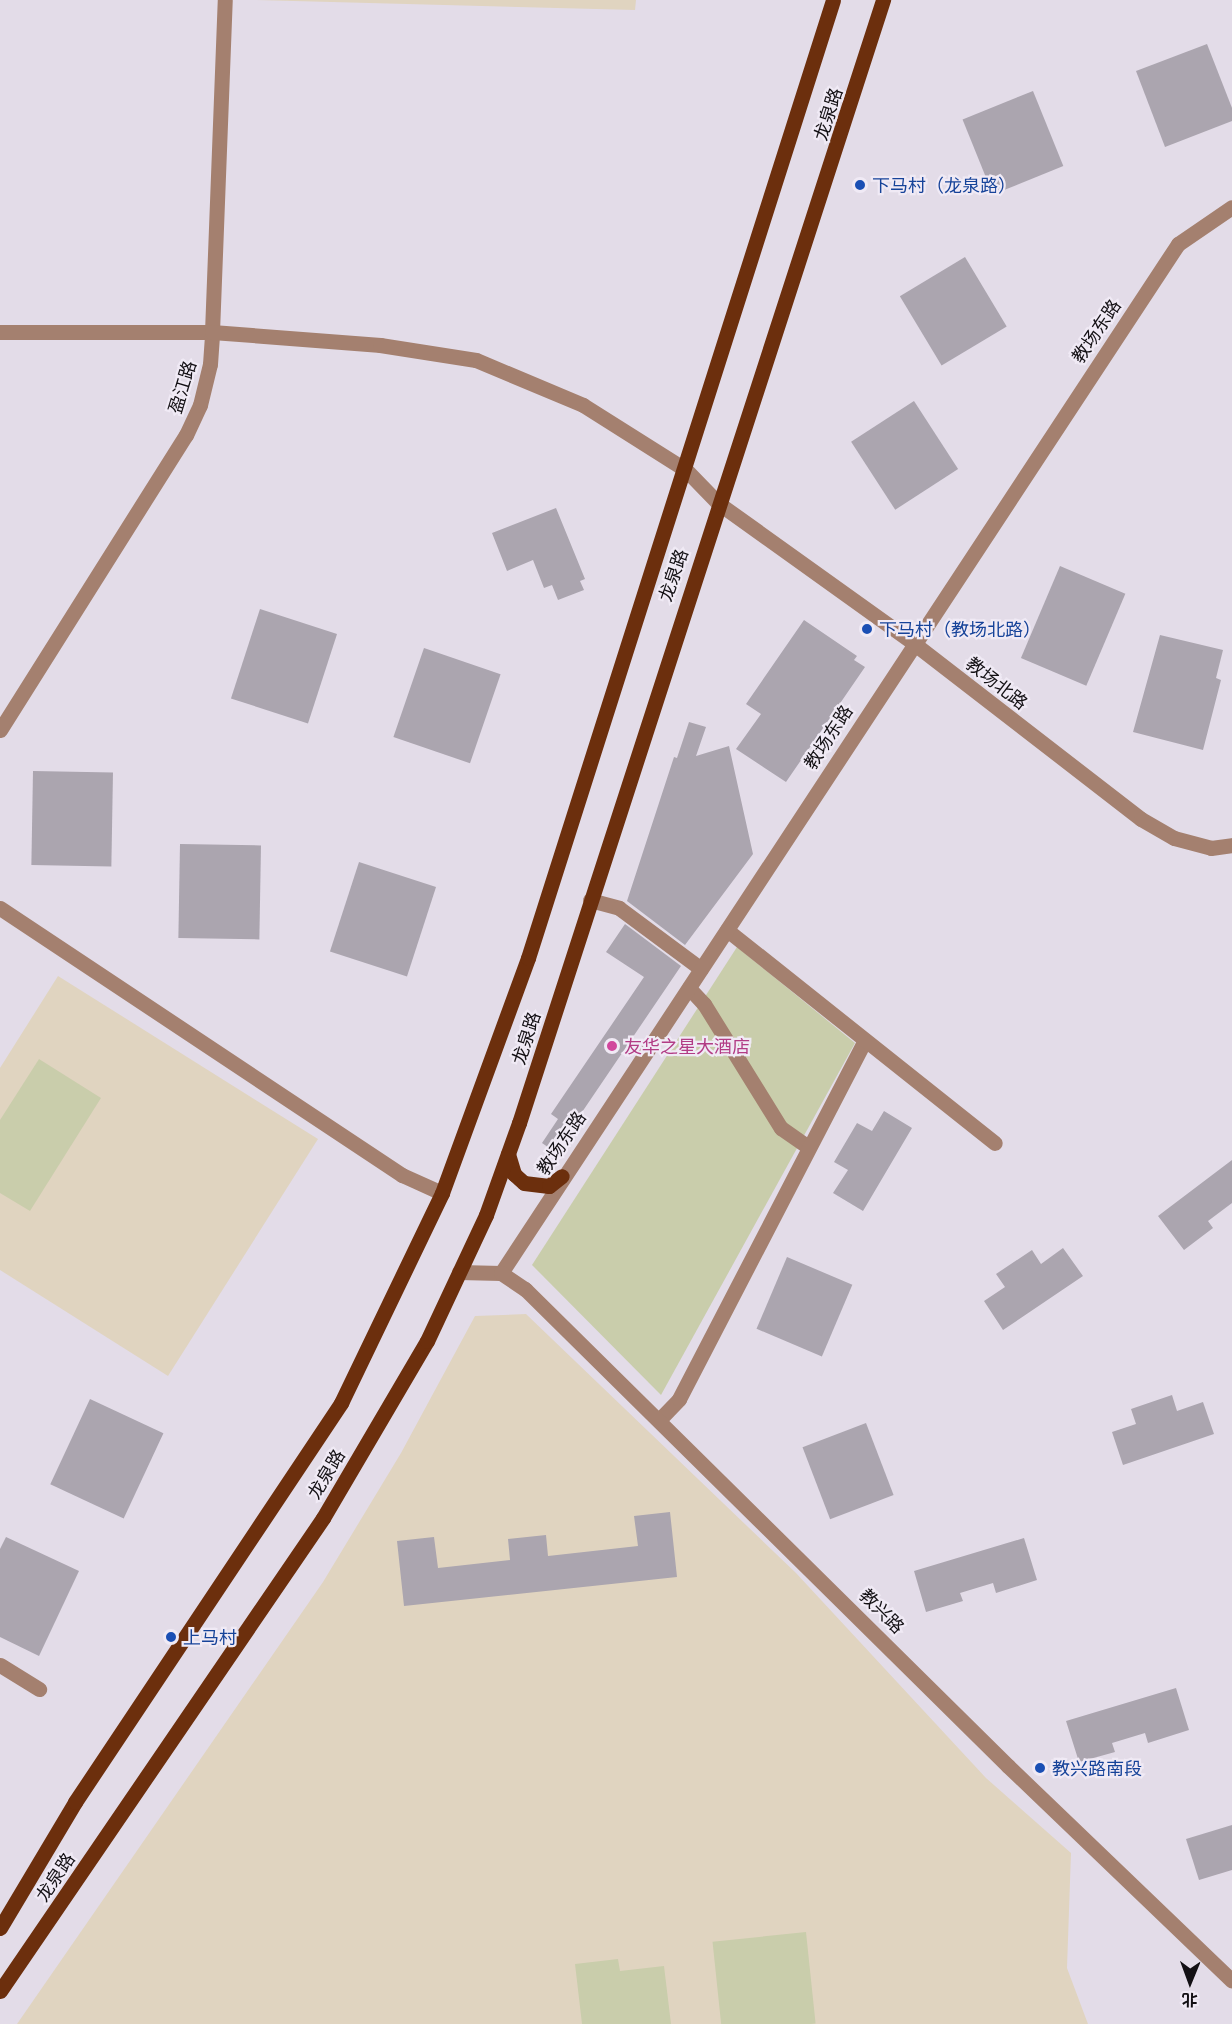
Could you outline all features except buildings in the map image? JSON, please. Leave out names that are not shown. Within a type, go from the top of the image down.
[{"type":"main road","name":"龙泉路","points":[[0,1929],[75,1802],[341,1403],[442,1193],[528,958],[686,470],[833,0]]},
{"type":"main road","name":"龙泉路","points":[[0,1991],[323,1518],[427,1341],[486,1215],[508,1154],[718,503],[832,166],[883,0]]},
{"type":"main road","points":[[508,1154],[514,1174],[524,1183],[541,1187],[562,1176]]},
{"type":"street","name":"盈江路","points":[[0,730],[186,435],[200,405],[210,364],[212,332],[225,0]]},
{"type":"street","name":"教场东路","points":[[501,1273],[562,1176],[727,930],[912,642],[1178,244],[1232,207]]},
{"type":"street","name":"教场北路","points":[[0,332],[212,332],[380,345],[476,360],[583,405],[686,470],[718,503],[912,642],[1141,819],[1174,838],[1211,848],[1232,845]]},
{"type":"street","points":[[590,900],[619,908],[701,969]]},
{"type":"street","points":[[0,908],[402,1175],[442,1193]]},
{"type":"street","points":[[727,930],[994,1143]]},
{"type":"street","points":[[689,988],[704,1004],[781,1128],[808,1147]]},
{"type":"street","points":[[659,1420],[678,1398],[865,1040]]},
{"type":"street","points":[[459,1272],[501,1273]]},
{"type":"street","name":"教兴路","points":[[501,1273],[525,1289],[1008,1766],[1232,1981]]},
{"type":"street","points":[[0,1665],[39,1689]]},
{"type":"shaded area","points":[[256,0],[636,0],[635,10]]},
{"type":"shaded area","points":[[58,976],[318,1139],[168,1376],[0,1270],[0,1068]]},
{"type":"shaded area","points":[[526,1314],[796,1573],[986,1778],[1071,1853],[1067,1968],[1088,2024],[17,2024],[323,1582],[401,1453],[475,1316]]},
{"type":"green space","points":[[737,947],[855,1043],[661,1395],[532,1265]]},
{"type":"green space","points":[[39,1059],[101,1098],[30,1211],[0,1193],[0,1120]]},
{"type":"green space","points":[[806,1932],[816,2023],[721,2024],[713,1942]]},
{"type":"green space","points":[[618,1959],[620,1971],[664,1966],[671,2024],[582,2024],[575,1964]]},
{"type":"place","name":"下马村（龙泉路）","points":[[860,185]]},
{"type":"place","name":"下马村（教场北路）","points":[[867,629]]},
{"type":"place","name":"友华之星大酒店","points":[[612,1046]]},
{"type":"place","name":"上马村","points":[[171,1637]]},
{"type":"place","name":"教兴路南段","points":[[1040,1768]]}]
